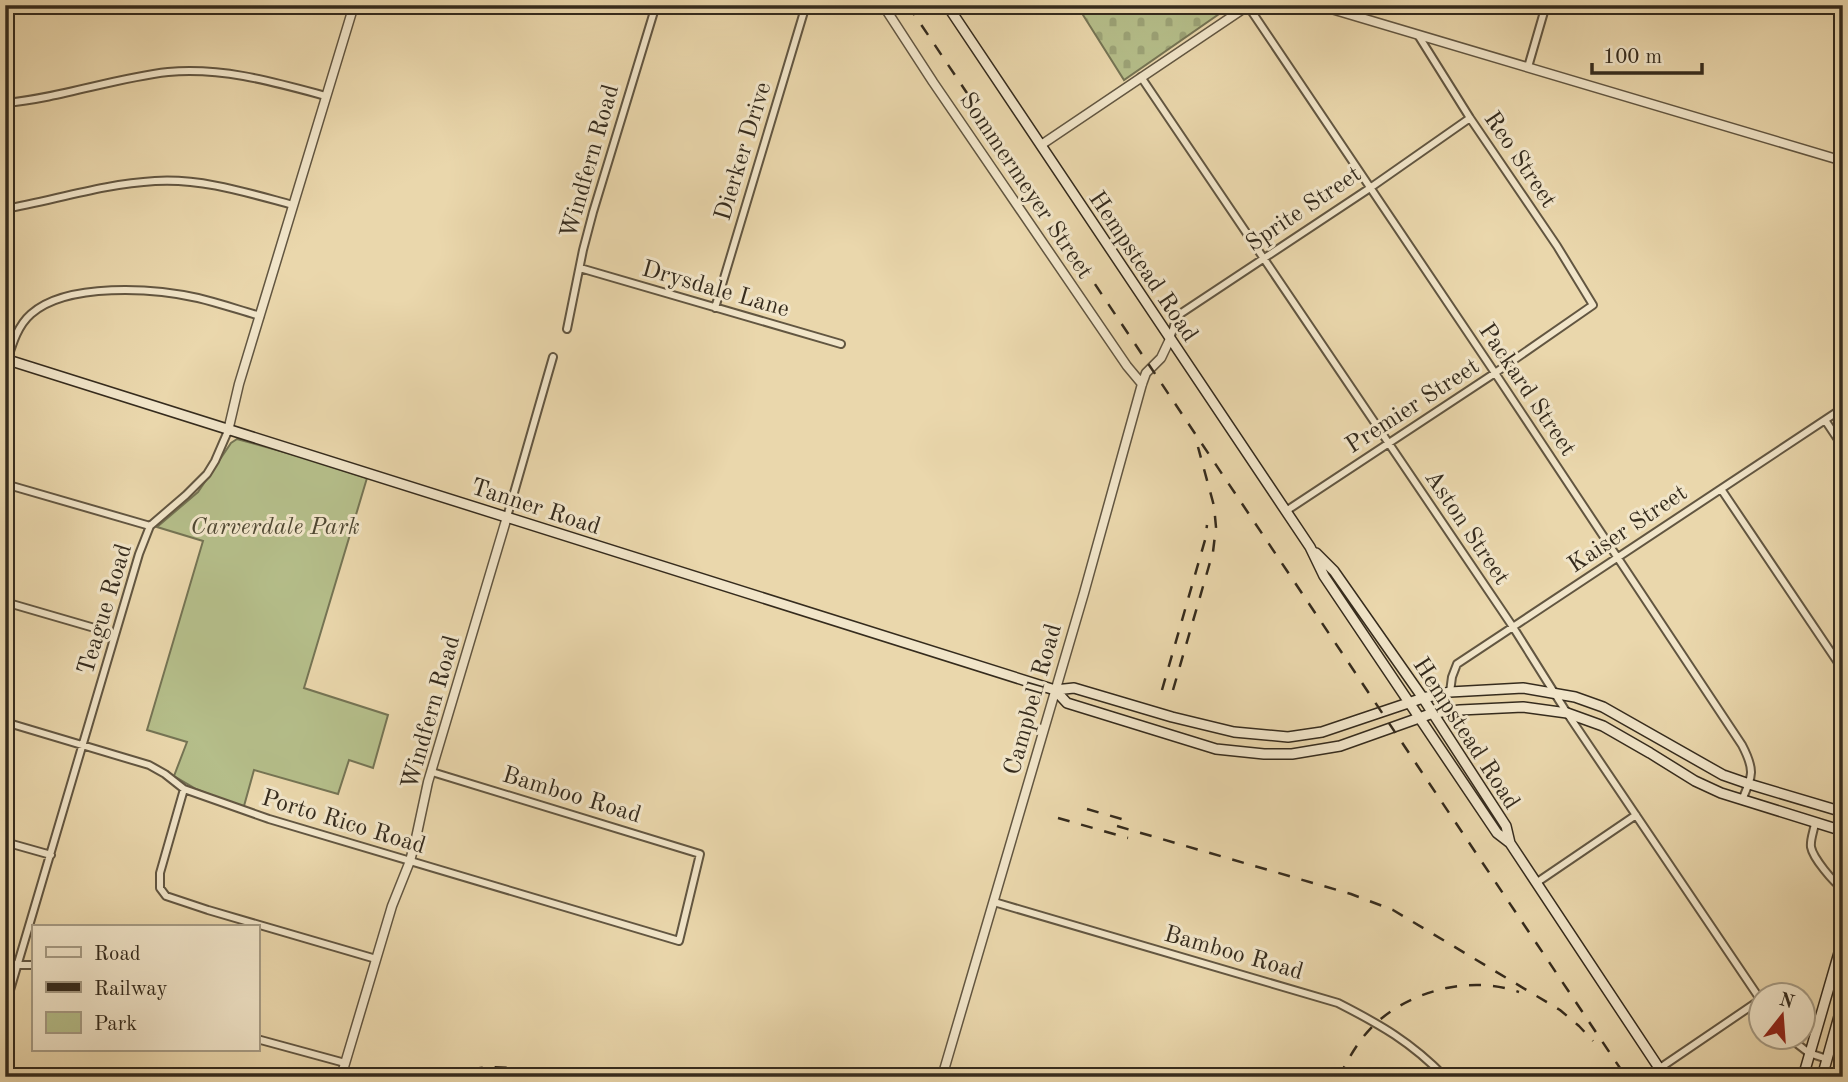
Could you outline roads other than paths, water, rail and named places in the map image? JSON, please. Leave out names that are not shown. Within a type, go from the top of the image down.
[{"type":"main road","name":"Hempstead Road","points":[[947,5],[1310,547],[1324,576],[1497,833],[1510,843],[1662,1073]]},
{"type":"main road","name":"Tanner Road","points":[[6,362],[1055,690]]},
{"type":"main road","name":"Hempstead Road","points":[[1310,547],[1334,571],[1423,698],[1506,826],[1510,843]]},
{"type":"main road","points":[[1346,607],[1355,601]]},
{"type":"main road","points":[[1055,690],[1074,688],[1234,732],[1287,737],[1322,732],[1423,698],[1450,692],[1523,688],[1575,697],[1603,707],[1706,766],[1749,784],[1843,812]]},
{"type":"main road","points":[[1055,690],[1068,703],[1167,735],[1216,749],[1264,754],[1319,751],[1352,743],[1433,713],[1460,709],[1522,707],[1567,713],[1603,726],[1695,781],[1721,793],[1843,831]]},
{"type":"main road","points":[[1167,735],[1172,717]]},
{"type":"main road","points":[[1650,753],[1659,737]]},
{"type":"main road","points":[[1476,802],[1486,796]]},
{"type":"main road","points":[[1803,1077],[1843,939]]},
{"type":"main road","points":[[1822,1077],[1843,1002]]},
{"type":"street","name":"Teague Road","points":[[5,1007],[139,554],[150,526],[206,474],[215,461],[228,430],[239,384],[354,5]]},
{"type":"street","name":"Windfern Road","points":[[567,329],[593,212],[656,5]]},
{"type":"street","name":"Dierker Drive","points":[[715,307],[806,5]]},
{"type":"street","name":"Sommermeyer Street","points":[[883,5],[1126,366],[1142,384]]},
{"type":"street","points":[[1318,5],[1843,162]]},
{"type":"street","points":[[1528,68],[1546,5]]},
{"type":"street","points":[[1041,145],[1249,6]]},
{"type":"street","name":"Packard Street","points":[[1249,6],[1742,745],[1750,760],[1752,773],[1749,784]]},
{"type":"street","name":"Reo Street","points":[[1418,35],[1593,304]]},
{"type":"street","points":[[5,103],[47,98],[145,76],[192,71],[245,75],[326,96]]},
{"type":"street","name":"Aston Street","points":[[1141,77],[1513,627],[1553,693],[1747,981]]},
{"type":"street","name":"Sprite Street","points":[[1170,339],[1177,316],[1470,118]]},
{"type":"street","points":[[5,209],[100,188],[157,180],[211,184],[293,205]]},
{"type":"street","name":"Drysdale Lane","points":[[580,268],[841,344]]},
{"type":"street","points":[[6,362],[19,331],[30,314],[69,296],[134,291],[173,294],[260,316]]},
{"type":"street","name":"Premier Street","points":[[1286,511],[1495,373],[1593,304]]},
{"type":"street","name":"Campbell Road","points":[[942,1077],[1142,384],[1146,373],[1161,359],[1170,339]]},
{"type":"street","name":"Windfern Road","points":[[341,1077],[392,906],[410,861],[428,782],[553,357]]},
{"type":"street","name":"Kaiser Street","points":[[1450,692],[1457,664],[1843,408]]},
{"type":"street","points":[[1825,420],[1843,447]]},
{"type":"street","points":[[5,484],[150,526]]},
{"type":"street","points":[[1721,489],[1843,670]]},
{"type":"street","points":[[5,603],[115,634]]},
{"type":"street","name":"Porto Rico Road","points":[[5,722],[149,765],[184,789],[268,820],[680,941]]},
{"type":"street","name":"Bamboo Road","points":[[432,772],[700,854],[680,941]]},
{"type":"street","points":[[1742,800],[1749,784]]},
{"type":"street","points":[[184,789],[160,873],[160,888],[166,896],[376,959]]},
{"type":"street","points":[[1536,883],[1636,814]]},
{"type":"street","points":[[1815,823],[1811,848],[1835,883],[1843,889]]},
{"type":"street","points":[[5,842],[51,855]]},
{"type":"street","name":"Bamboo Road","points":[[994,902],[1338,1003],[1402,1039],[1424,1055],[1446,1077]]},
{"type":"street","points":[[5,961],[18,965],[32,965]]},
{"type":"street","points":[[1662,1073],[1746,1010]]},
{"type":"street","points":[[259,1040],[345,1063]]},
{"type":"street","points":[[1805,1050],[1827,1059]]},
{"type":"railway","points":[[908,5],[1626,1077]]},
{"type":"railway","points":[[1173,690],[1213,552],[1216,527],[1214,506],[1198,447]]},
{"type":"railway","points":[[1162,690],[1207,525]]},
{"type":"railway","points":[[1087,809],[1132,822]]},
{"type":"railway","points":[[1058,818],[1128,838]]},
{"type":"railway","points":[[1117,826],[1351,894],[1393,910],[1560,1010],[1593,1041]]},
{"type":"railway","points":[[1339,1077],[1355,1048],[1370,1029],[1391,1011],[1407,1002],[1425,994],[1462,986],[1482,985],[1519,992]]},
{"type":"railway","points":[[448,1077],[473,1069],[498,1067],[549,1077]]},
{"type":"park label","name":"Carverdale Park","points":[[275,526]]}]
